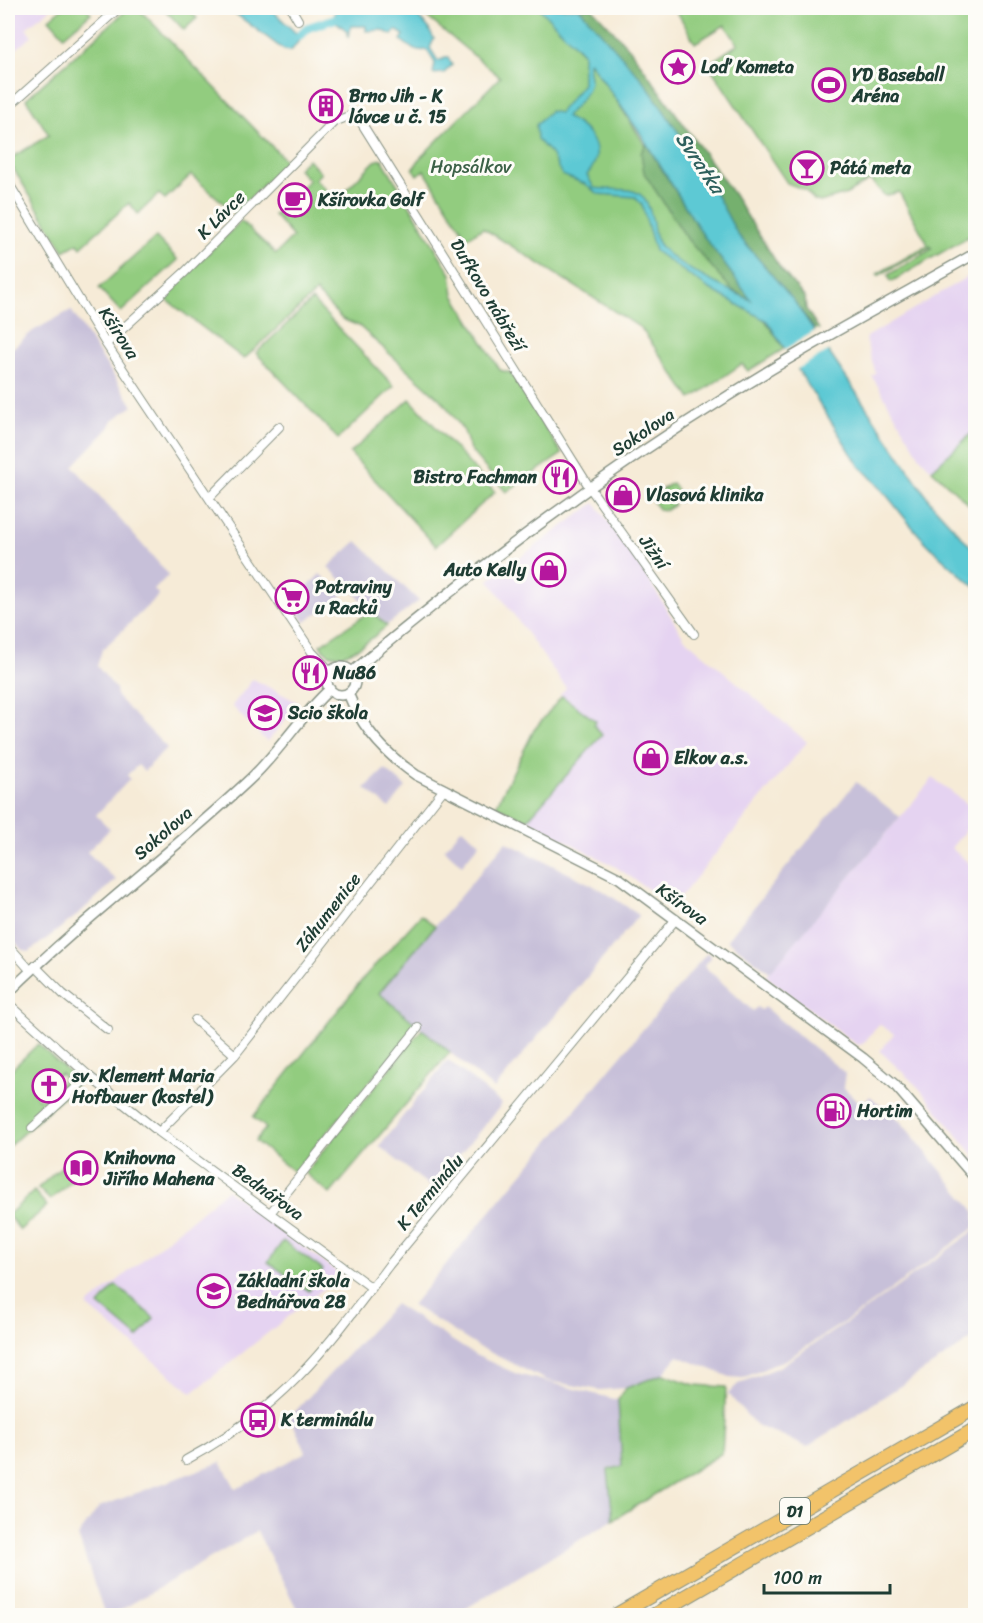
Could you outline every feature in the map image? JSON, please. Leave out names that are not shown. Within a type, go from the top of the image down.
[{"type":"highway","name":"D1","points":[[615,1616],[975,1407]]},
{"type":"highway","name":"D1","points":[[653,1616],[975,1430]]},
{"type":"street","points":[[8,107],[119,8]]},
{"type":"street","points":[[291,8],[298,20]]},
{"type":"street","name":"K Lávce","points":[[106,344],[185,272],[334,122],[349,116],[359,119]]},
{"type":"street","name":"Dufkovo nábřeží","points":[[359,119],[590,488]]},
{"type":"street","name":"Kšírova","points":[[8,182],[106,344],[312,652],[331,672]]},
{"type":"street","name":"Sokolova","points":[[352,672],[411,622],[590,488],[775,367],[975,253]]},
{"type":"street","points":[[209,498],[279,427]]},
{"type":"street","name":"Jižní","points":[[590,488],[694,634]]},
{"type":"street","points":[[342,668],[352,672],[355,682],[348,693],[336,694],[330,689],[328,679],[331,672],[342,668]]},
{"type":"street","name":"Sokolova","points":[[8,993],[248,782],[284,744],[330,689]]},
{"type":"street","name":"Kšírova","points":[[348,693],[361,718],[389,756],[416,775],[612,874],[676,919],[894,1084],[975,1179]]},
{"type":"street","name":"Záhumenice","points":[[159,1132],[235,1055],[444,789]]},
{"type":"street","name":"K Terminálu","points":[[186,1460],[229,1436],[277,1399],[330,1342],[372,1287],[676,919]]},
{"type":"street","points":[[8,945],[33,969],[108,1030]]},
{"type":"street","name":"Bednářova","points":[[8,1003],[90,1076],[159,1132],[372,1287]]},
{"type":"street","points":[[195,1020],[235,1055]]},
{"type":"street","points":[[271,1212],[418,1028]]},
{"type":"street","points":[[32,1128],[90,1076]]},
{"type":"shaded area","points":[[8,8],[52,8],[26,28],[32,36],[8,56]]},
{"type":"shaded area","points":[[975,272],[975,430],[932,470],[920,457],[872,376],[876,374],[866,342],[867,337]]},
{"type":"shaded area","points":[[71,310],[133,406],[113,420],[109,428],[73,466],[169,575],[154,589],[159,595],[102,650],[97,666],[116,689],[117,697],[167,748],[144,771],[138,765],[127,775],[130,779],[96,815],[110,829],[87,852],[116,880],[75,917],[29,952],[21,949],[8,933],[8,352],[33,331]]},
{"type":"shaded area","points":[[595,503],[641,567],[684,638],[807,742],[673,906],[616,867],[527,820],[601,735],[594,725],[596,721],[560,695],[566,688],[489,580]]},
{"type":"shaded area","points":[[357,541],[419,601],[387,625],[328,567]]},
{"type":"shaded area","points":[[320,574],[343,595],[305,622],[292,602]]},
{"type":"shaded area","name":"Scio škola","points":[[253,679],[299,703],[267,742],[232,706]]},
{"type":"shaded area","points":[[385,769],[406,787],[389,808],[365,788]]},
{"type":"shaded area","points":[[933,778],[975,810],[975,819],[951,848],[975,868],[975,1169],[969,1161],[974,1155],[918,1087],[880,1051],[894,1034],[879,1024],[863,1044],[857,1045],[766,976]]},
{"type":"shaded area","points":[[856,782],[900,817],[770,972],[727,940]]},
{"type":"shaded area","points":[[462,828],[480,843],[462,865],[444,849]]},
{"type":"shaded area","points":[[506,842],[602,890],[639,915],[494,1089],[378,993]]},
{"type":"shaded area","points":[[707,953],[711,956],[704,966],[753,1011],[757,1007],[761,1010],[764,1007],[845,1073],[843,1087],[862,1105],[870,1096],[902,1123],[975,1212],[975,1227],[866,1308],[787,1359],[743,1378],[730,1377],[678,1356],[663,1374],[626,1388],[600,1390],[548,1381],[477,1346],[412,1305]]},
{"type":"shaded area","points":[[448,1060],[502,1104],[432,1188],[379,1146]]},
{"type":"shaded area","name":"Základní škola Bednářova 28","points":[[227,1190],[341,1275],[192,1393],[87,1306]]},
{"type":"shaded area","points":[[975,1230],[975,1337],[807,1447],[756,1425],[728,1394],[738,1384],[779,1367],[867,1309]]},
{"type":"shaded area","points":[[395,1304],[475,1355],[517,1374],[618,1400],[622,1466],[608,1470],[613,1520],[455,1615],[300,1615],[257,1531],[112,1615],[105,1615],[78,1536],[99,1507],[221,1462],[236,1489],[306,1452],[290,1417]]},
{"type":"green space","points":[[62,8],[86,8],[91,13],[64,36],[49,19]]},
{"type":"green space","points":[[129,8],[138,8],[285,160],[283,165],[235,213],[191,175],[165,199],[159,194],[138,214],[129,203],[81,247],[78,243],[64,251],[8,160],[49,135],[26,99]]},
{"type":"green space","points":[[187,8],[197,18],[184,30],[165,10]]},
{"type":"green space","name":"Hopsálkov","points":[[416,8],[539,8],[579,49],[596,71],[674,191],[784,349],[748,371],[742,364],[691,399],[641,328],[483,228],[467,238],[424,170],[417,175],[413,169],[421,157],[500,77]]},
{"type":"green space","points":[[579,8],[592,8],[630,49],[734,195],[780,268],[805,298],[806,309],[819,329],[816,331],[794,301],[738,235],[699,163]]},
{"type":"green space","name":"YD Baseball Aréna","points":[[675,8],[975,8],[975,233],[891,282],[888,275],[932,249],[931,246],[878,276],[877,274],[928,245],[899,192],[885,196],[870,180],[847,194],[820,202],[814,200],[805,190],[787,183],[708,64],[738,44],[725,25],[695,43]]},
{"type":"green space","points":[[646,144],[703,235],[752,301],[732,290],[688,240],[644,173],[641,153]]},
{"type":"green space","points":[[308,159],[321,173],[315,179],[336,200],[375,161],[382,159],[451,274],[454,295],[500,370],[511,373],[562,454],[506,492],[470,450],[464,431],[443,402],[359,326],[342,319],[316,292],[244,359],[163,297],[241,221],[276,254],[293,237],[274,215],[309,180],[298,169]]},
{"type":"green space","points":[[156,237],[178,260],[121,312],[99,288]]},
{"type":"green space","points":[[312,300],[394,386],[338,439],[256,353]]},
{"type":"green space","points":[[410,399],[495,492],[436,546],[350,453]]},
{"type":"green space","points":[[975,430],[975,510],[932,470]]},
{"type":"green space","points":[[672,483],[683,499],[679,502],[674,495],[670,499],[674,505],[666,510],[658,509],[650,497]]},
{"type":"green space","points":[[371,611],[387,626],[363,645],[335,656],[327,653],[320,645]]},
{"type":"green space","points":[[562,696],[596,721],[594,725],[602,735],[527,820],[496,806],[534,730]]},
{"type":"green space","points":[[421,915],[435,926],[379,993],[417,1025],[294,1172],[255,1141],[266,1128],[253,1117],[366,975]]},
{"type":"green space","points":[[422,1029],[450,1052],[330,1194],[305,1173]]},
{"type":"green space","points":[[38,1044],[79,1082],[8,1147],[8,1073]],"holes":[[[49,1073],[55,1077],[61,1073],[64,1078],[55,1090],[54,1098],[45,1096],[38,1099],[32,1088],[40,1085],[40,1081],[47,1078],[45,1076]]]},
{"type":"green space","points":[[62,1166],[74,1179],[50,1200],[38,1188]]},
{"type":"green space","points":[[34,1191],[47,1206],[20,1230],[8,1215]]},
{"type":"green space","points":[[283,1241],[323,1270],[309,1291],[268,1262]]},
{"type":"green space","points":[[116,1285],[154,1318],[138,1338],[99,1305]]},
{"type":"green space","points":[[663,1374],[695,1385],[726,1387],[722,1453],[613,1520],[608,1470],[622,1466],[618,1400],[626,1388]]},
{"type":"water","points":[[228,8],[270,8],[301,38],[291,51],[284,50]]},
{"type":"water","points":[[336,8],[408,8],[428,27],[434,39],[430,48],[438,61],[448,57],[452,65],[444,73],[433,74],[435,63],[427,50],[416,50],[410,47],[401,40],[404,35],[396,30],[392,35],[382,30],[366,31],[366,26],[351,26],[348,38],[347,31],[334,20]]},
{"type":"water","points":[[539,8],[579,8],[645,83],[699,163],[738,235],[794,301],[932,504],[975,551],[975,587],[927,544],[860,467],[767,321],[708,288],[655,251],[642,205],[635,197],[598,194],[585,184],[562,175],[551,154],[537,139],[536,125],[550,111],[559,113],[583,84],[583,53]],"holes":[[[589,61],[640,133],[703,235],[751,300],[691,270],[670,256],[655,236],[650,210],[640,195],[634,191],[594,188],[587,175],[596,158],[596,149],[589,134],[566,117],[587,90],[590,80]]]},
{"type":"pier","points":[[818,329],[832,349],[794,371],[782,351]]},
{"type":"waterway","points":[[300,35],[307,28],[334,19]]},
{"type":"place","name":"Loď Kometa","points":[[678,67]]},
{"type":"place","name":"YD Baseball Aréna","points":[[829,85]]},
{"type":"place","name":"Brno Jih - K lávce u č. 15","points":[[326,106]]},
{"type":"place","name":"Pátá meta","points":[[807,168]]},
{"type":"place","name":"Kšírovka Golf","points":[[295,200]]},
{"type":"place","name":"Bistro Fachman","points":[[560,477]]},
{"type":"place","name":"Vlasová klinika","points":[[623,495]]},
{"type":"place","name":"Auto Kelly","points":[[549,570]]},
{"type":"place","name":"Potraviny u Racků","points":[[292,597]]},
{"type":"place","name":"Nu86","points":[[310,673]]},
{"type":"place","name":"Scio škola","points":[[265,713]]},
{"type":"place","name":"Elkov a.s.","points":[[651,758]]},
{"type":"place","name":"sv. Klement Maria Hofbauer (kostel)","points":[[49,1086]]},
{"type":"place","name":"Hortim","points":[[834,1111]]},
{"type":"place","name":"Knihovna Jiřího Mahena","points":[[81,1168]]},
{"type":"place","name":"Základní škola Bednářova 28","points":[[214,1291]]},
{"type":"place","name":"K terminálu","points":[[258,1420]]},
{"type":"water label","name":"Svratka","points":[[700,163]]}]
